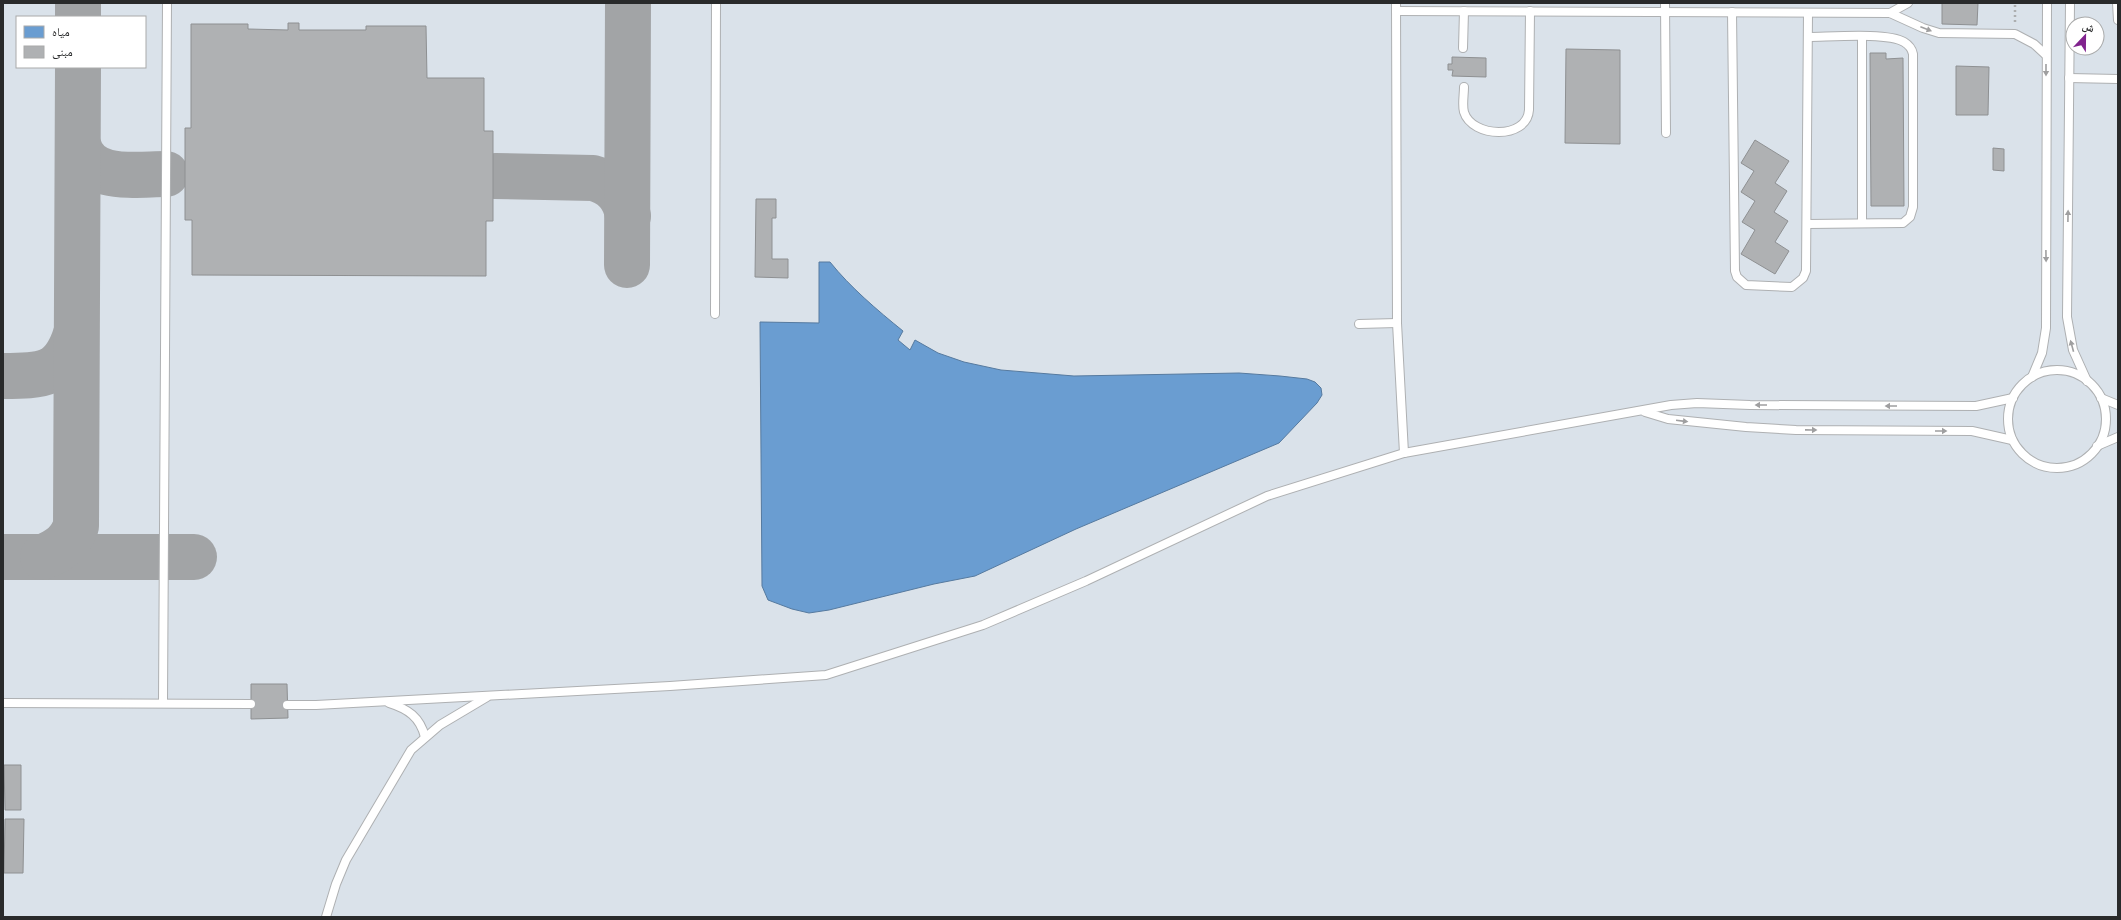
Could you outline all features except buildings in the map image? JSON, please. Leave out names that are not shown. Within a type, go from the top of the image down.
[{"type":"lane","points":[[163,703],[167,3]]},
{"type":"lane","points":[[715,314],[716,3]]},
{"type":"lane","points":[[1861,3],[1861,12]]},
{"type":"lane","points":[[1890,13],[1908,3]]},
{"type":"lane","points":[[2032,377],[2042,353],[2046,328],[2047,3]]},
{"type":"lane","points":[[2070,3],[2067,317],[2073,350],[2087,381],[2101,398],[2105,417],[2105,428],[2098,446]]},
{"type":"lane","points":[[2117,3],[2118,20]]},
{"type":"lane","points":[[1404,453],[1397,323],[1396,7],[1464,11],[1530,11],[1665,7],[1732,12],[1890,13],[1923,28],[1939,33],[2015,34],[2034,44],[2046,55]]},
{"type":"lane","points":[[1665,7],[1666,133]]},
{"type":"lane","points":[[1463,48],[1464,11]]},
{"type":"lane","points":[[1464,87],[1464,114],[1476,127],[1487,131],[1507,130],[1515,129],[1525,121],[1529,114],[1530,11]]},
{"type":"lane","points":[[1732,12],[1735,265],[1737,277],[1746,285],[1792,287],[1798,283],[1806,271],[1808,224],[1808,13]]},
{"type":"lane","points":[[1808,37],[1862,36],[1896,39],[1908,45],[1914,54],[1913,208],[1910,217],[1903,223],[1808,224]]},
{"type":"lane","points":[[1862,36],[1862,223]]},
{"type":"lane","points":[[2069,78],[2118,79]]},
{"type":"lane","points":[[1359,324],[1397,323]]},
{"type":"lane","points":[[2087,381],[2074,374],[2060,371],[2041,373],[2032,377],[2018,389],[2012,398],[2008,418],[2012,440],[2033,462],[2053,468],[2064,467],[2083,460],[2098,446],[2118,437]]},
{"type":"lane","points":[[287,705],[490,696],[826,675],[983,625],[1086,581],[1267,496],[1404,453],[1671,405],[1697,403],[1976,406],[2012,398]]},
{"type":"lane","points":[[2101,398],[2118,405]]},
{"type":"lane","points":[[1644,411],[1668,419],[1746,427],[1796,430],[1972,431],[2012,440]]},
{"type":"lane","points":[[326,917],[336,884],[346,860],[411,750],[425,737],[456,714],[490,696]]},
{"type":"lane","points":[[383,701],[400,706],[413,714],[421,725],[425,737]]},
{"type":"lane","points":[[3,704],[251,704]]},
{"type":"path","points":[[2015,3],[2015,34]]},
{"type":"shaded area","points":[[3,3],[2118,3],[2118,917],[3,917]]},
{"type":"water","points":[[819,262],[830,262],[864,298],[903,331],[898,340],[910,350],[915,340],[938,353],[964,362],[1001,370],[1074,376],[1239,373],[1280,376],[1307,379],[1315,382],[1321,388],[1322,395],[1317,403],[1279,443],[1076,529],[975,576],[934,584],[829,610],[809,613],[792,609],[768,600],[762,586],[760,322],[819,323]]},
{"type":"taxiway","points":[[78,3],[78,16]]},
{"type":"taxiway","points":[[627,265],[628,3]]},
{"type":"taxiway","points":[[43,557],[64,545],[71,537],[76,526],[78,68]]},
{"type":"taxiway","points":[[78,145],[84,157],[92,166],[103,171],[127,175],[166,174]]},
{"type":"taxiway","points":[[495,176],[593,178],[600,180],[617,191],[624,202],[628,216]]},
{"type":"taxiway","points":[[3,376],[40,374],[49,371],[65,358],[71,348],[76,334]]},
{"type":"taxiway","points":[[3,557],[194,557]]}]
